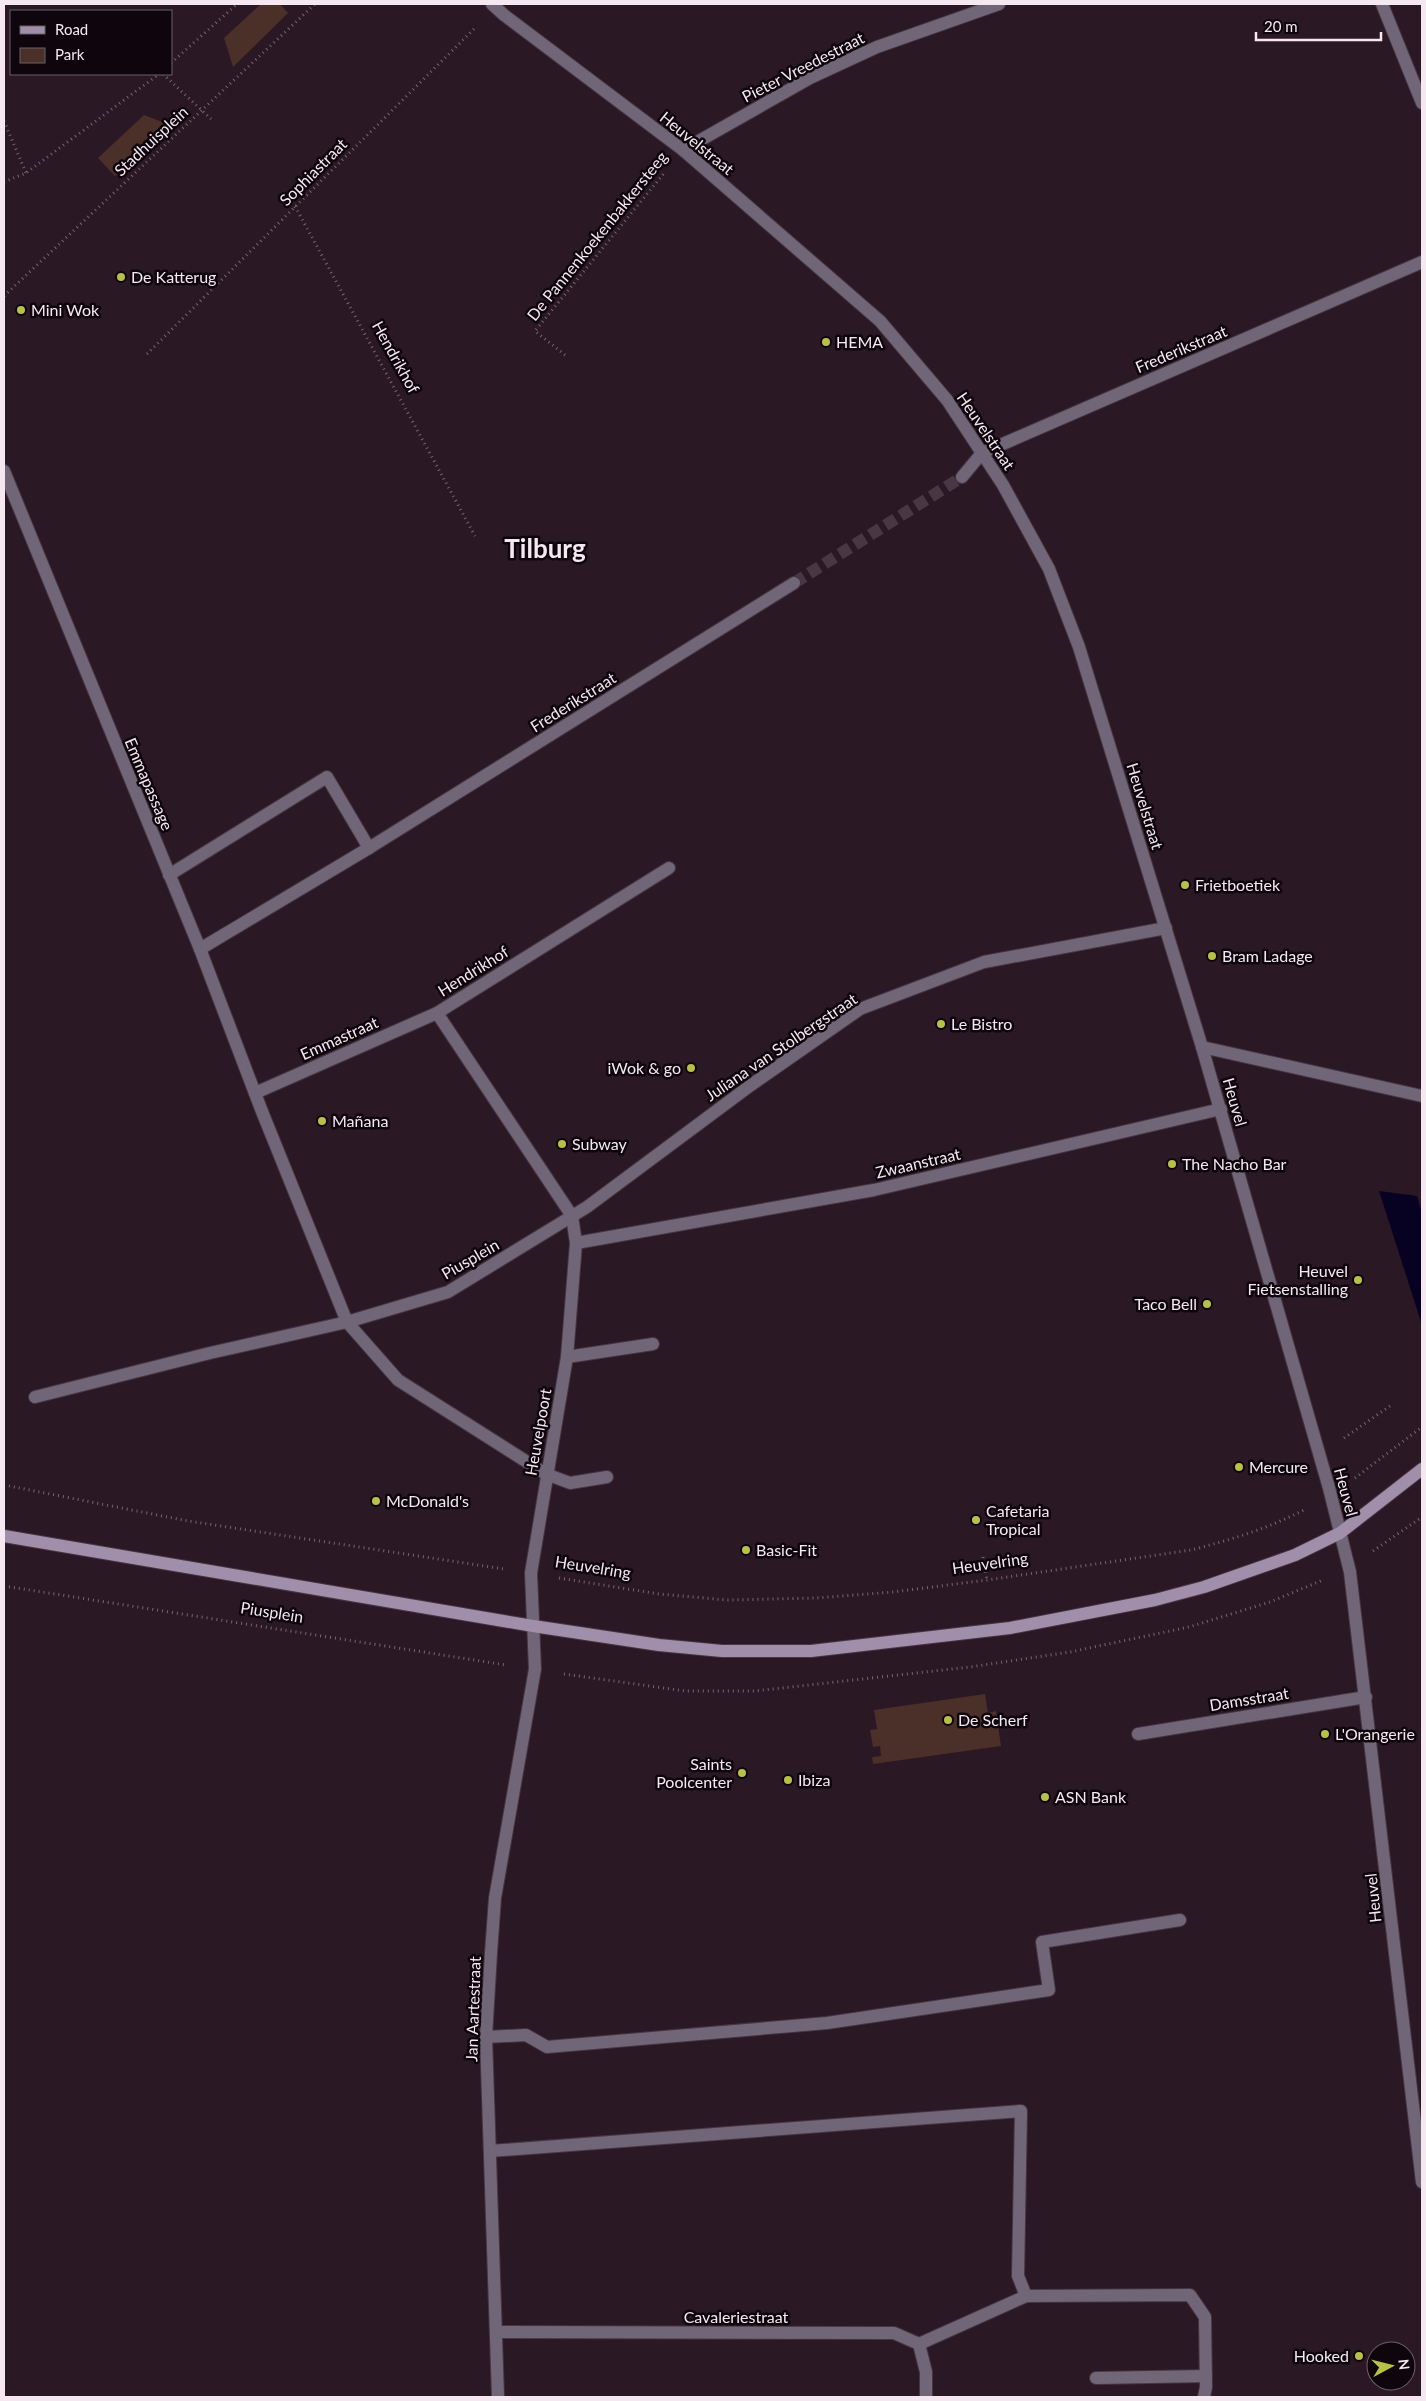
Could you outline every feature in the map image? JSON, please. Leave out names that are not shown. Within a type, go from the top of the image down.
[{"type":"street","name":"Pieter Vreedestraat","points":[[683,150],[810,78],[877,47],[999,4]]},
{"type":"street","points":[[1382,4],[1422,103]]},
{"type":"street","name":"Heuvelstraat","points":[[494,5],[504,15],[683,150],[880,321],[947,400],[1004,485],[1049,569],[1079,646],[1202,1047]]},
{"type":"street","name":"Frederikstraat","points":[[962,477],[982,453],[1422,262]]},
{"type":"street","name":"Emmapassage","points":[[4,471],[200,949],[261,1109],[347,1322]]},
{"type":"street","name":"Frederikstraat","points":[[200,949],[368,848],[794,583]]},
{"type":"street","points":[[169,875],[327,776],[368,848]]},
{"type":"street","name":"Hendrikhof","points":[[572,1216],[437,1013],[669,868]]},
{"type":"street","name":"Juliana van Stolbergstraat","points":[[584,1208],[751,1085],[860,1010],[984,962],[1166,928]]},
{"type":"street","name":"Emmastraat","points":[[255,1093],[437,1013]]},
{"type":"street","name":"Heuvel","points":[[1422,1096],[1202,1047],[1349,1566],[1366,1696],[1422,2182]]},
{"type":"street","name":"Zwaanstraat","points":[[576,1243],[874,1190],[1221,1109]]},
{"type":"street","name":"Piusplein","points":[[35,1397],[210,1353],[347,1322],[448,1292],[584,1208]]},
{"type":"street","points":[[572,1216],[576,1243]]},
{"type":"street","name":"Heuvelpoort","points":[[533,1626],[531,1573],[546,1474],[567,1358],[576,1243]]},
{"type":"street","points":[[347,1322],[398,1380],[546,1474],[570,1483],[607,1477]]},
{"type":"street","points":[[567,1358],[653,1344]]},
{"type":"street","points":[[533,1626],[660,1645],[731,1651],[811,1651],[1010,1628],[1155,1600],[1254,1571],[1295,1555],[1340,1533],[1422,1469]]},
{"type":"street","name":"Piusplein","points":[[4,1536],[533,1626]]},
{"type":"street","name":"Jan Aartestraat","points":[[498,2397],[486,2038],[495,1898],[535,1669],[533,1626]]},
{"type":"street","name":"Damsstraat","points":[[1138,1734],[1366,1696]]},
{"type":"street","points":[[486,2038],[526,2035],[547,2047],[576,2045],[827,2023],[1049,1990],[1042,1942],[1180,1920]]},
{"type":"street","points":[[490,2151],[1021,2111],[1018,2276],[1026,2296]]},
{"type":"street","points":[[926,2397],[926,2372],[919,2344],[1026,2296],[1190,2294],[1205,2317],[1206,2376],[1204,2397]]},
{"type":"street","name":"Cavaleriestraat","points":[[497,2332],[894,2334],[919,2344]]},
{"type":"street","points":[[1096,2378],[1206,2376]]},
{"type":"path","points":[[172,62],[237,4]]},
{"type":"path","name":"Stadhuisplein","points":[[4,296],[315,4]]},
{"type":"path","name":"Sophiastraat","points":[[147,354],[296,208],[494,5]]},
{"type":"path","points":[[4,182],[26,173],[160,75]]},
{"type":"path","points":[[162,75],[211,119]]},
{"type":"path","points":[[4,121],[26,173]]},
{"type":"path","name":"De Pannenkoekenbakkersteeg","points":[[565,355],[535,331],[683,150]]},
{"type":"path","name":"Hendrikhof","points":[[284,196],[296,208],[475,536]]},
{"type":"path","points":[[1319,1456],[1390,1406]]},
{"type":"path","name":"Heuvelring","points":[[531,1573],[659,1594],[727,1600],[816,1598],[893,1592],[987,1580],[1200,1547],[1235,1538],[1283,1521],[1330,1496],[1422,1427]]},
{"type":"path","points":[[4,1485],[188,1521],[531,1573]]},
{"type":"path","points":[[1349,1566],[1422,1517]]},
{"type":"path","points":[[984,1557],[987,1580]]},
{"type":"path","name":"Piusplein","points":[[4,1586],[535,1669]]},
{"type":"green space","points":[[261,4],[280,4],[288,13],[233,67],[224,38]]},
{"type":"green space","points":[[144,115],[170,125],[115,176],[98,158]]},
{"type":"green space","points":[[985,1694],[988,1713],[996,1711],[1001,1746],[873,1764],[872,1757],[881,1756],[880,1746],[873,1747],[870,1730],[877,1729],[874,1710]]},
{"type":"shaded area","points":[[1379,1191],[1417,1196],[1422,1213],[1422,1325]]},
{"type":"tunnel","points":[[794,583],[962,477]]},
{"type":"place","name":"De Katterug","points":[[121,277]]},
{"type":"place","name":"Mini Wok","points":[[21,310]]},
{"type":"place","name":"HEMA","points":[[826,342]]},
{"type":"place","name":"Frietboetiek","points":[[1185,885]]},
{"type":"place","name":"Bram Ladage","points":[[1212,956]]},
{"type":"place","name":"Le Bistro","points":[[941,1024]]},
{"type":"place","name":"iWok & go","points":[[691,1068]]},
{"type":"place","name":"Mañana","points":[[322,1121]]},
{"type":"place","name":"Subway","points":[[562,1144]]},
{"type":"place","name":"The Nacho Bar","points":[[1172,1164]]},
{"type":"place","name":"Heuvel Fietsenstalling","points":[[1358,1280]]},
{"type":"place","name":"Taco Bell","points":[[1207,1304]]},
{"type":"place","name":"Mercure","points":[[1239,1467]]},
{"type":"place","name":"McDonald's","points":[[376,1501]]},
{"type":"place","name":"Cafetaria Tropical","points":[[976,1520]]},
{"type":"place","name":"Basic-Fit","points":[[746,1550]]},
{"type":"place","name":"De Scherf","points":[[948,1720]]},
{"type":"place","name":"L'Orangerie","points":[[1325,1734]]},
{"type":"place","name":"Saints Poolcenter","points":[[742,1773]]},
{"type":"place","name":"Ibiza","points":[[788,1780]]},
{"type":"place","name":"ASN Bank","points":[[1045,1797]]},
{"type":"place","name":"Hooked","points":[[1359,2356]]},
{"type":"district","name":"Tilburg","points":[[545,549]]}]
